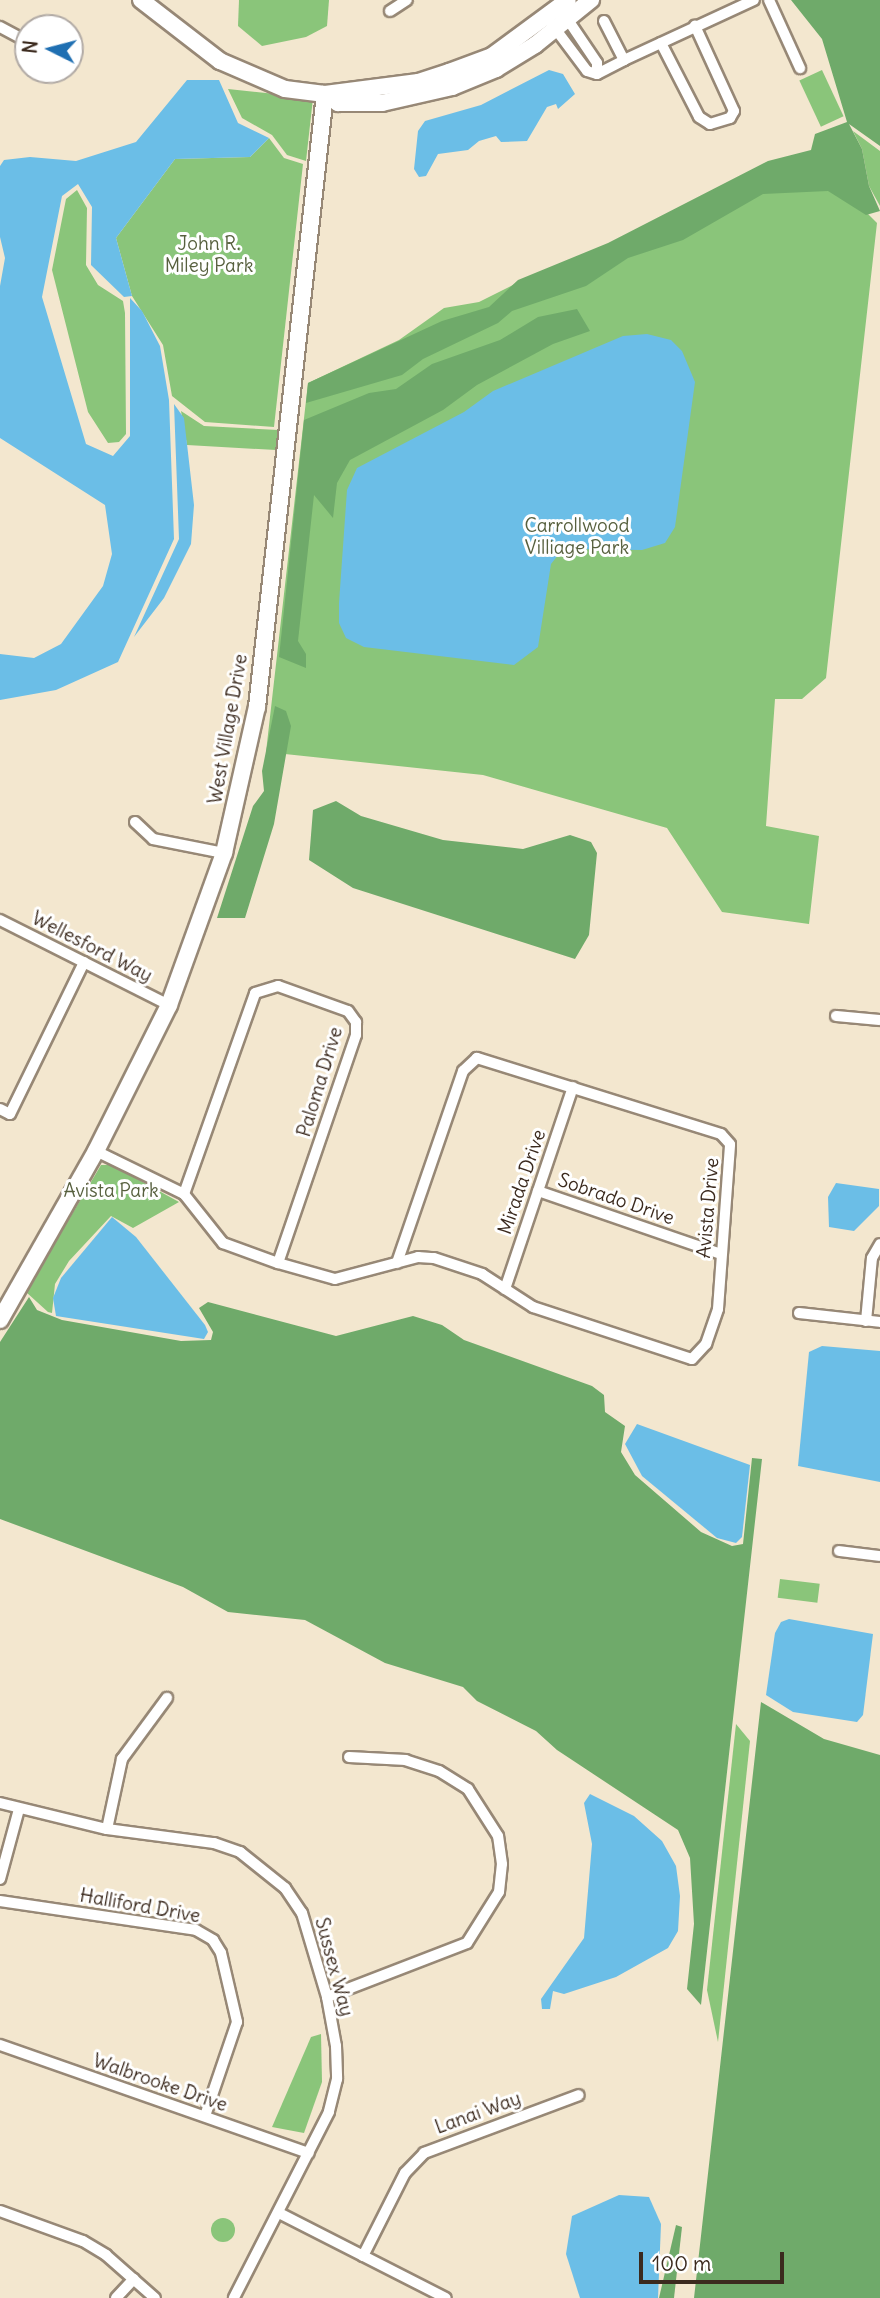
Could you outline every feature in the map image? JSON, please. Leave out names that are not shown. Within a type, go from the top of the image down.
[{"type":"street","points":[[141,0],[220,61],[285,89],[325,94],[418,82],[449,72],[492,56],[560,15],[591,0]]},
{"type":"street","points":[[390,10],[407,0]]},
{"type":"street","points":[[560,15],[587,71],[597,75],[754,0]]},
{"type":"street","points":[[769,0],[800,68]]},
{"type":"street","points":[[604,20],[624,60]]},
{"type":"street","points":[[661,43],[699,117],[710,124],[730,118],[734,111],[695,26]]},
{"type":"street","name":"West Village Drive","points":[[0,1320],[96,1151],[169,1005],[224,853],[257,706],[325,94]]},
{"type":"street","points":[[135,822],[153,839],[224,853]]},
{"type":"street","name":"Wellesford Way","points":[[0,920],[169,1005]]},
{"type":"street","points":[[0,1109],[10,1114],[84,962]]},
{"type":"street","name":"Paloma Drive","points":[[184,1194],[255,993],[278,986],[348,1011],[356,1022],[356,1035],[278,1263]]},
{"type":"street","points":[[836,1016],[880,1020]]},
{"type":"street","name":"Avista Drive","points":[[96,1151],[184,1194],[223,1243],[278,1263],[335,1279],[397,1263],[434,1258],[482,1274],[533,1307],[692,1359],[706,1344],[718,1309],[732,1158],[730,1144],[721,1134],[487,1058],[477,1058],[463,1071],[397,1263]]},
{"type":"street","name":"Mirada Drive","points":[[505,1289],[573,1087]]},
{"type":"street","name":"Sobrado Drive","points":[[538,1191],[721,1254]]},
{"type":"street","points":[[866,1321],[872,1258],[880,1244]]},
{"type":"street","points":[[799,1313],[880,1322]]},
{"type":"street","points":[[839,1551],[880,1556]]},
{"type":"street","points":[[107,1829],[122,1759],[167,1698]]},
{"type":"street","points":[[327,1997],[467,1943],[499,1892],[502,1864],[498,1836],[468,1789],[439,1771],[406,1760],[349,1757]]},
{"type":"street","name":"Sussex Way","points":[[0,1803],[107,1829],[214,1843],[264,1867],[285,1888],[302,1913],[327,1997],[337,2046],[337,2080],[329,2112],[234,2298]]},
{"type":"street","points":[[0,1879],[19,1809]]},
{"type":"street","name":"Halliford Drive","points":[[0,1901],[196,1930],[213,1940],[221,1954],[237,2022],[205,2116]]},
{"type":"street","name":"Walbrooke Drive","points":[[0,2045],[309,2153]]},
{"type":"street","name":"Lanai Way","points":[[363,2256],[405,2174],[424,2153],[579,2095]]},
{"type":"street","points":[[0,2211],[83,2241],[155,2298]]},
{"type":"street","points":[[279,2213],[446,2298]]},
{"type":"street","points":[[116,2298],[134,2279]]},
{"type":"green space","points":[[239,0],[329,0],[327,26],[306,37],[262,46],[238,26]]},
{"type":"green space","points":[[791,0],[880,0],[880,146],[849,124],[862,149],[869,186],[880,211],[866,215],[828,191],[763,194],[683,240],[628,258],[586,286],[512,311],[498,323],[423,359],[402,375],[306,403],[308,383],[442,321],[489,307],[518,280],[608,243],[768,161],[811,150],[815,134],[847,122],[822,39]]},
{"type":"green space","points":[[822,70],[844,116],[821,127],[799,81]]},
{"type":"green space","points":[[228,89],[313,98],[306,161],[287,155],[272,135],[242,118]]},
{"type":"green space","points":[[853,131],[880,151],[880,206],[869,186],[862,149]]},
{"type":"green space","name":"John R. Miley Park","points":[[269,138],[284,158],[303,164],[274,427],[205,422],[172,396],[163,345],[132,296],[116,238],[175,159],[250,157]]},
{"type":"green space","name":"Carrollwood Villiage Park","points":[[779,183],[842,188],[877,223],[826,678],[802,699],[775,699],[766,826],[819,836],[809,924],[722,912],[667,828],[483,775],[266,752],[308,383],[399,340],[444,308],[479,302],[525,279]]},
{"type":"green space","points":[[77,190],[87,208],[86,265],[98,285],[123,301],[125,313],[126,434],[119,442],[108,443],[88,412],[52,270],[66,199]]},
{"type":"green space","points":[[577,309],[590,331],[553,344],[477,385],[443,410],[350,460],[337,483],[333,518],[314,495],[298,641],[306,654],[306,668],[279,657],[304,420],[369,393],[396,389],[432,364],[500,340],[538,317]]},
{"type":"green space","points":[[289,335],[276,450],[187,445],[181,411],[204,426],[278,430]]},
{"type":"green space","points":[[275,706],[286,711],[291,726],[274,824],[245,918],[217,918],[253,806],[264,791],[262,771]]},
{"type":"green space","points":[[336,801],[361,816],[443,840],[523,849],[570,835],[591,842],[597,853],[589,935],[575,959],[353,888],[309,860],[313,810]]},
{"type":"green space","name":"Avista Park","points":[[101,1165],[112,1165],[179,1202],[133,1228],[111,1216],[69,1261],[55,1284],[52,1313],[48,1312],[26,1292]]},
{"type":"green space","points":[[29,1297],[37,1310],[62,1320],[181,1341],[211,1340],[213,1332],[199,1308],[208,1302],[336,1336],[413,1316],[442,1325],[464,1340],[592,1386],[604,1395],[605,1412],[625,1426],[621,1452],[635,1475],[701,1532],[732,1546],[743,1544],[752,1458],[762,1459],[701,2005],[687,1989],[694,1924],[690,1858],[678,1830],[557,1750],[536,1731],[477,1701],[463,1687],[385,1663],[305,1620],[228,1612],[183,1587],[0,1519],[0,1342]]},
{"type":"green space","points":[[780,1579],[820,1584],[817,1603],[778,1598]]},
{"type":"green space","points":[[761,1702],[824,1739],[880,1755],[880,2298],[694,2298]]},
{"type":"green space","points":[[736,1724],[750,1741],[718,2042],[707,1990]]},
{"type":"green space","points":[[321,2034],[322,2082],[304,2133],[272,2127],[311,2037]]},
{"type":"green space","points":[[223,2218],[232,2221],[235,2230],[232,2239],[223,2242],[214,2239],[211,2230],[214,2221]]},
{"type":"green space","points":[[676,2225],[682,2227],[674,2298],[659,2298]]},
{"type":"water","points":[[549,70],[563,74],[575,94],[558,109],[556,104],[547,107],[527,141],[501,142],[496,136],[479,141],[468,150],[438,154],[426,176],[419,177],[414,169],[418,131],[425,121],[481,105]]},
{"type":"water","points":[[187,80],[219,80],[238,123],[269,138],[250,157],[175,159],[116,238],[132,296],[124,297],[91,265],[92,207],[78,184],[62,196],[42,297],[86,444],[113,456],[130,436],[130,298],[142,311],[160,346],[169,400],[174,539],[118,662],[56,690],[0,700],[0,654],[34,658],[61,644],[103,586],[112,554],[105,505],[0,438],[0,286],[5,258],[0,237],[0,166],[4,160],[30,157],[76,161],[136,142]]},
{"type":"water","points":[[647,334],[671,340],[682,351],[695,382],[675,527],[665,543],[642,550],[563,549],[551,564],[538,647],[514,665],[364,647],[346,638],[339,623],[339,603],[347,490],[357,468],[464,412],[493,391],[623,336]]},
{"type":"water","points":[[174,404],[184,418],[194,505],[191,544],[164,598],[134,637],[179,539]]},
{"type":"water","points":[[836,1183],[879,1189],[879,1206],[854,1231],[829,1227],[828,1197]]},
{"type":"water","points":[[112,1217],[136,1237],[205,1325],[208,1332],[204,1339],[56,1316],[53,1298],[61,1278]]},
{"type":"water","points":[[822,1346],[880,1351],[880,1482],[798,1466],[809,1352]]},
{"type":"water","points":[[637,1424],[750,1465],[742,1537],[736,1543],[717,1538],[642,1476],[625,1444]]},
{"type":"water","points":[[789,1619],[873,1634],[863,1715],[857,1722],[793,1712],[766,1695],[775,1633],[781,1622]]},
{"type":"water","points":[[590,1794],[634,1816],[662,1841],[676,1866],[680,1896],[678,1931],[668,1948],[616,1977],[564,1994],[553,1991],[550,2009],[542,2009],[541,1999],[584,1938],[592,1844],[584,1803]]},
{"type":"water","points":[[619,2195],[649,2197],[661,2224],[658,2298],[580,2298],[566,2254],[572,2216]]}]
